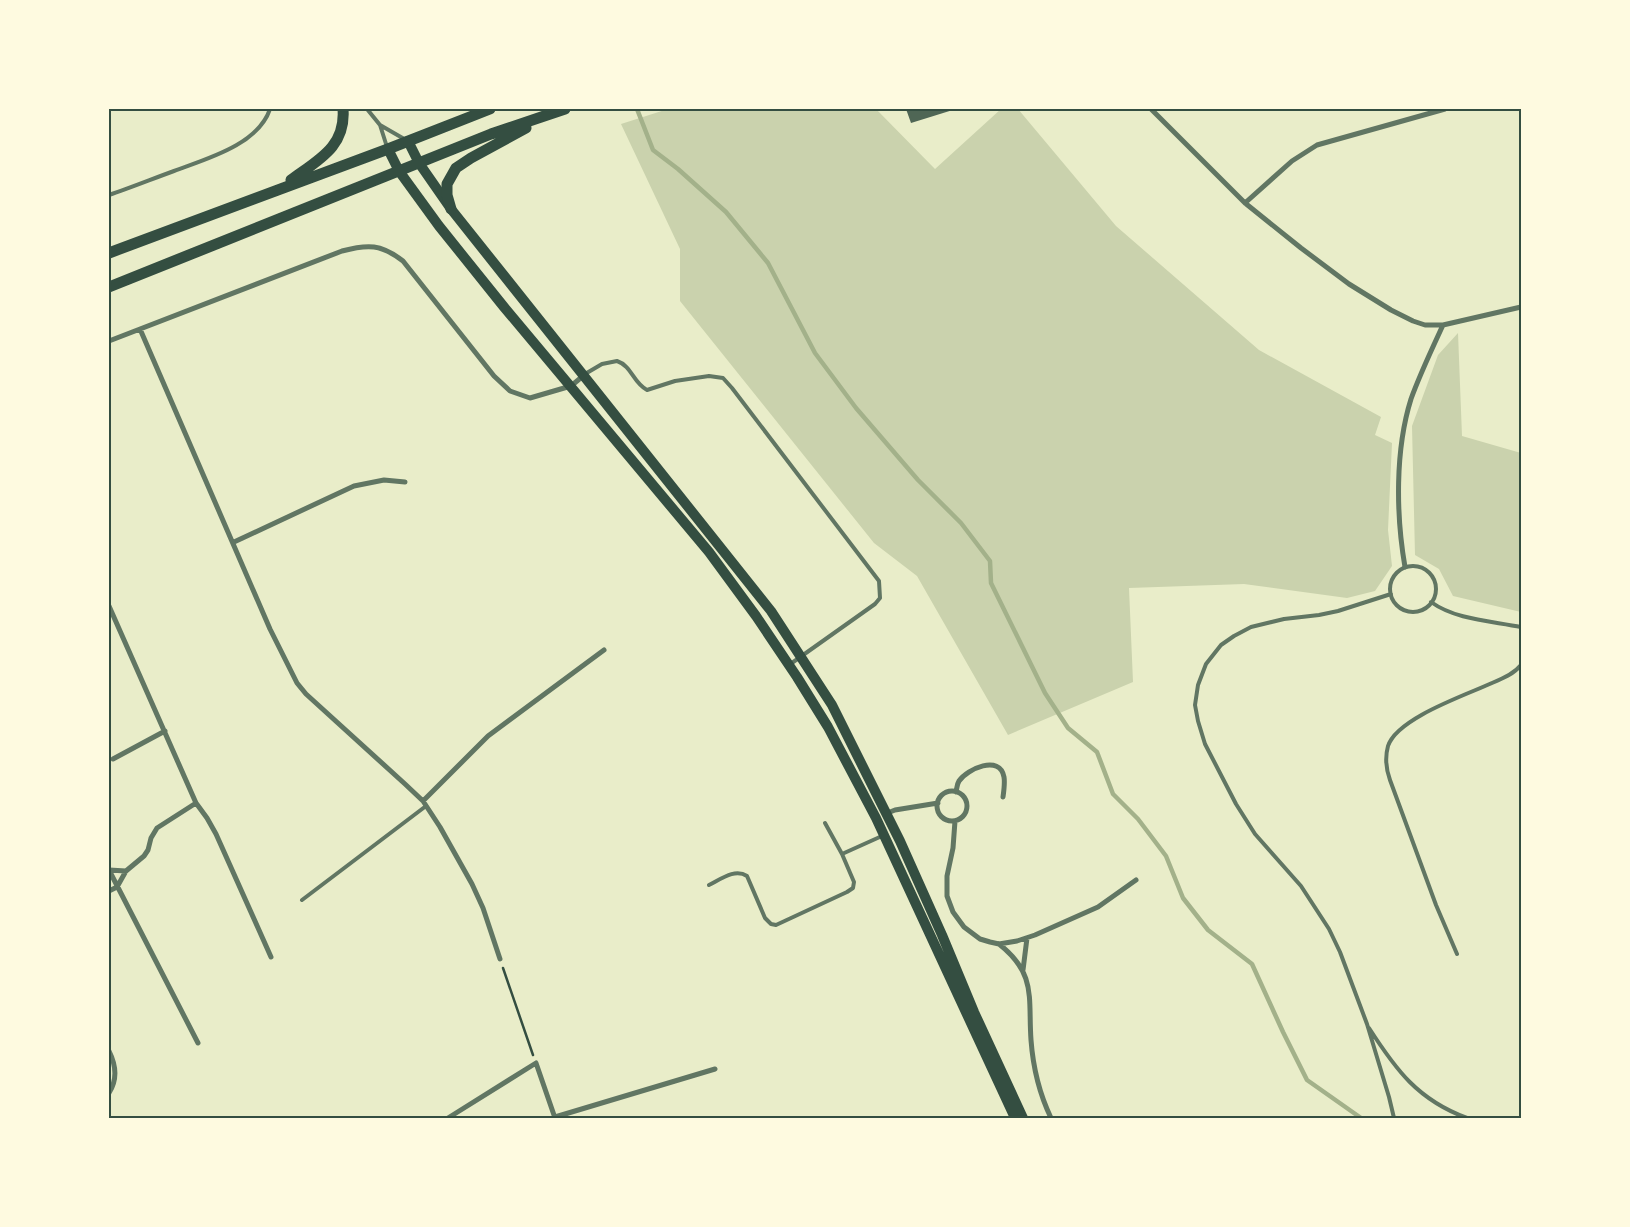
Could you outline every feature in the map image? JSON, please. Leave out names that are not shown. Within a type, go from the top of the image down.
[{"type":"main road","points":[[280,188],[325,155],[338,140],[343,125],[343,109]]},
{"type":"main road","points":[[109,253],[490,109]]},
{"type":"main road","points":[[109,287],[491,134],[565,109]]},
{"type":"main road","points":[[451,209],[447,195],[447,184],[456,168],[551,114]]},
{"type":"main road","points":[[408,141],[419,163],[451,209],[771,611],[830,700],[913,868],[974,1012],[1023,1118]]},
{"type":"main road","points":[[388,149],[399,171],[445,233],[709,552],[789,665],[828,728],[876,818],[1015,1118]]},
{"type":"main road","points":[[852,773],[863,766]]},
{"type":"street","points":[[1151,109],[1245,203],[1349,284],[1391,310],[1425,325],[1443,325],[1521,306]]},
{"type":"street","points":[[1245,203],[1292,160],[1317,145],[1445,109]]},
{"type":"street","points":[[109,341],[342,251],[370,246],[393,254],[403,261],[494,376],[510,390],[530,398],[571,386],[583,376]]},
{"type":"street","points":[[1405,567],[1400,537],[1399,512],[1402,437],[1412,398],[1443,325]]},
{"type":"street","points":[[140,329],[234,542],[270,629],[297,683],[306,694],[406,784],[425,804],[453,848],[472,884],[483,908],[500,959]]},
{"type":"street","points":[[234,542],[354,486],[384,480],[405,482]]},
{"type":"street","points":[[109,606],[196,803],[216,834],[271,957]]},
{"type":"street","points":[[425,804],[488,736],[604,650]]},
{"type":"street","points":[[113,759],[165,731]]},
{"type":"street","points":[[956,792],[959,780],[967,772],[981,766],[993,765],[999,768],[1004,776],[1003,797]]},
{"type":"street","points":[[956,792],[965,799],[967,807],[962,818],[955,821],[942,817],[938,811],[938,804],[944,794],[956,792]]},
{"type":"street","points":[[109,891],[117,887],[126,871],[144,856],[157,828],[196,803]]},
{"type":"street","points":[[876,818],[895,810],[938,804]]},
{"type":"street","points":[[955,821],[953,848],[947,876],[947,896],[953,912],[964,927],[980,939],[999,944],[1011,953],[1023,970],[1029,989],[1032,1042],[1038,1080],[1045,1106],[1051,1118]]},
{"type":"street","points":[[126,871],[109,870],[198,1042]]},
{"type":"street","points":[[999,944],[1027,938],[1098,907],[1136,880]]},
{"type":"street","points":[[1023,970],[1027,938]]},
{"type":"street","points":[[109,1051],[116,1071],[115,1081],[109,1093]]},
{"type":"street","points":[[448,1118],[536,1063],[555,1118],[715,1069]]},
{"type":"lane","points":[[109,195],[207,159],[237,145],[254,132],[264,121],[270,109]]},
{"type":"lane","points":[[367,109],[380,125],[388,149]]},
{"type":"lane","points":[[380,125],[408,141]]},
{"type":"lane","points":[[583,376],[602,364],[617,361],[628,368],[639,385],[647,390],[675,380],[708,376],[723,378],[879,582],[880,598],[875,604],[789,665]]},
{"type":"lane","points":[[1412,566],[1426,570],[1435,581],[1435,596],[1432,602],[1420,610],[1404,610],[1393,600],[1391,594],[1393,577],[1405,567],[1412,566]]},
{"type":"lane","points":[[1391,594],[1338,611],[1284,619],[1251,627],[1234,636],[1221,645],[1206,664],[1198,685],[1195,704],[1205,744],[1236,804],[1254,834],[1301,886],[1320,914],[1340,952],[1367,1024],[1394,1118]]},
{"type":"lane","points":[[1432,602],[1442,609],[1457,614],[1521,627]]},
{"type":"lane","points":[[1457,954],[1436,905],[1390,780],[1386,754],[1388,744],[1400,729],[1420,715],[1499,680],[1516,671],[1521,665]]},
{"type":"lane","points":[[302,900],[425,804]]},
{"type":"lane","points":[[709,885],[735,872],[741,872],[747,876],[765,918],[771,924],[776,925],[847,892],[853,888],[854,882],[826,823]]},
{"type":"lane","points":[[842,854],[884,835]]},
{"type":"lane","points":[[1367,1024],[1392,1062],[1412,1085],[1446,1109],[1467,1118]]},
{"type":"path","points":[[500,959],[536,1063]]},
{"type":"green space","points":[[668,109],[876,109],[935,169],[1001,109],[1018,109],[1116,226],[1259,350],[1381,417],[1375,435],[1392,443],[1388,530],[1392,566],[1375,591],[1347,598],[1244,584],[1129,588],[1133,682],[1008,735],[917,576],[874,543],[680,301],[680,249],[621,124]]},
{"type":"green space","points":[[1458,333],[1462,436],[1521,453],[1521,612],[1453,596],[1439,569],[1415,555],[1412,426],[1438,355]]},
{"type":"building","points":[[906,109],[956,109],[911,123]]},
{"type":"waterway","points":[[637,109],[653,150],[678,169],[726,212],[768,263],[815,353],[856,408],[918,480],[961,523],[990,561],[991,583],[1045,693],[1068,728],[1097,752],[1113,794],[1138,819],[1166,856],[1183,898],[1208,930],[1252,964],[1307,1080],[1361,1118]]}]
